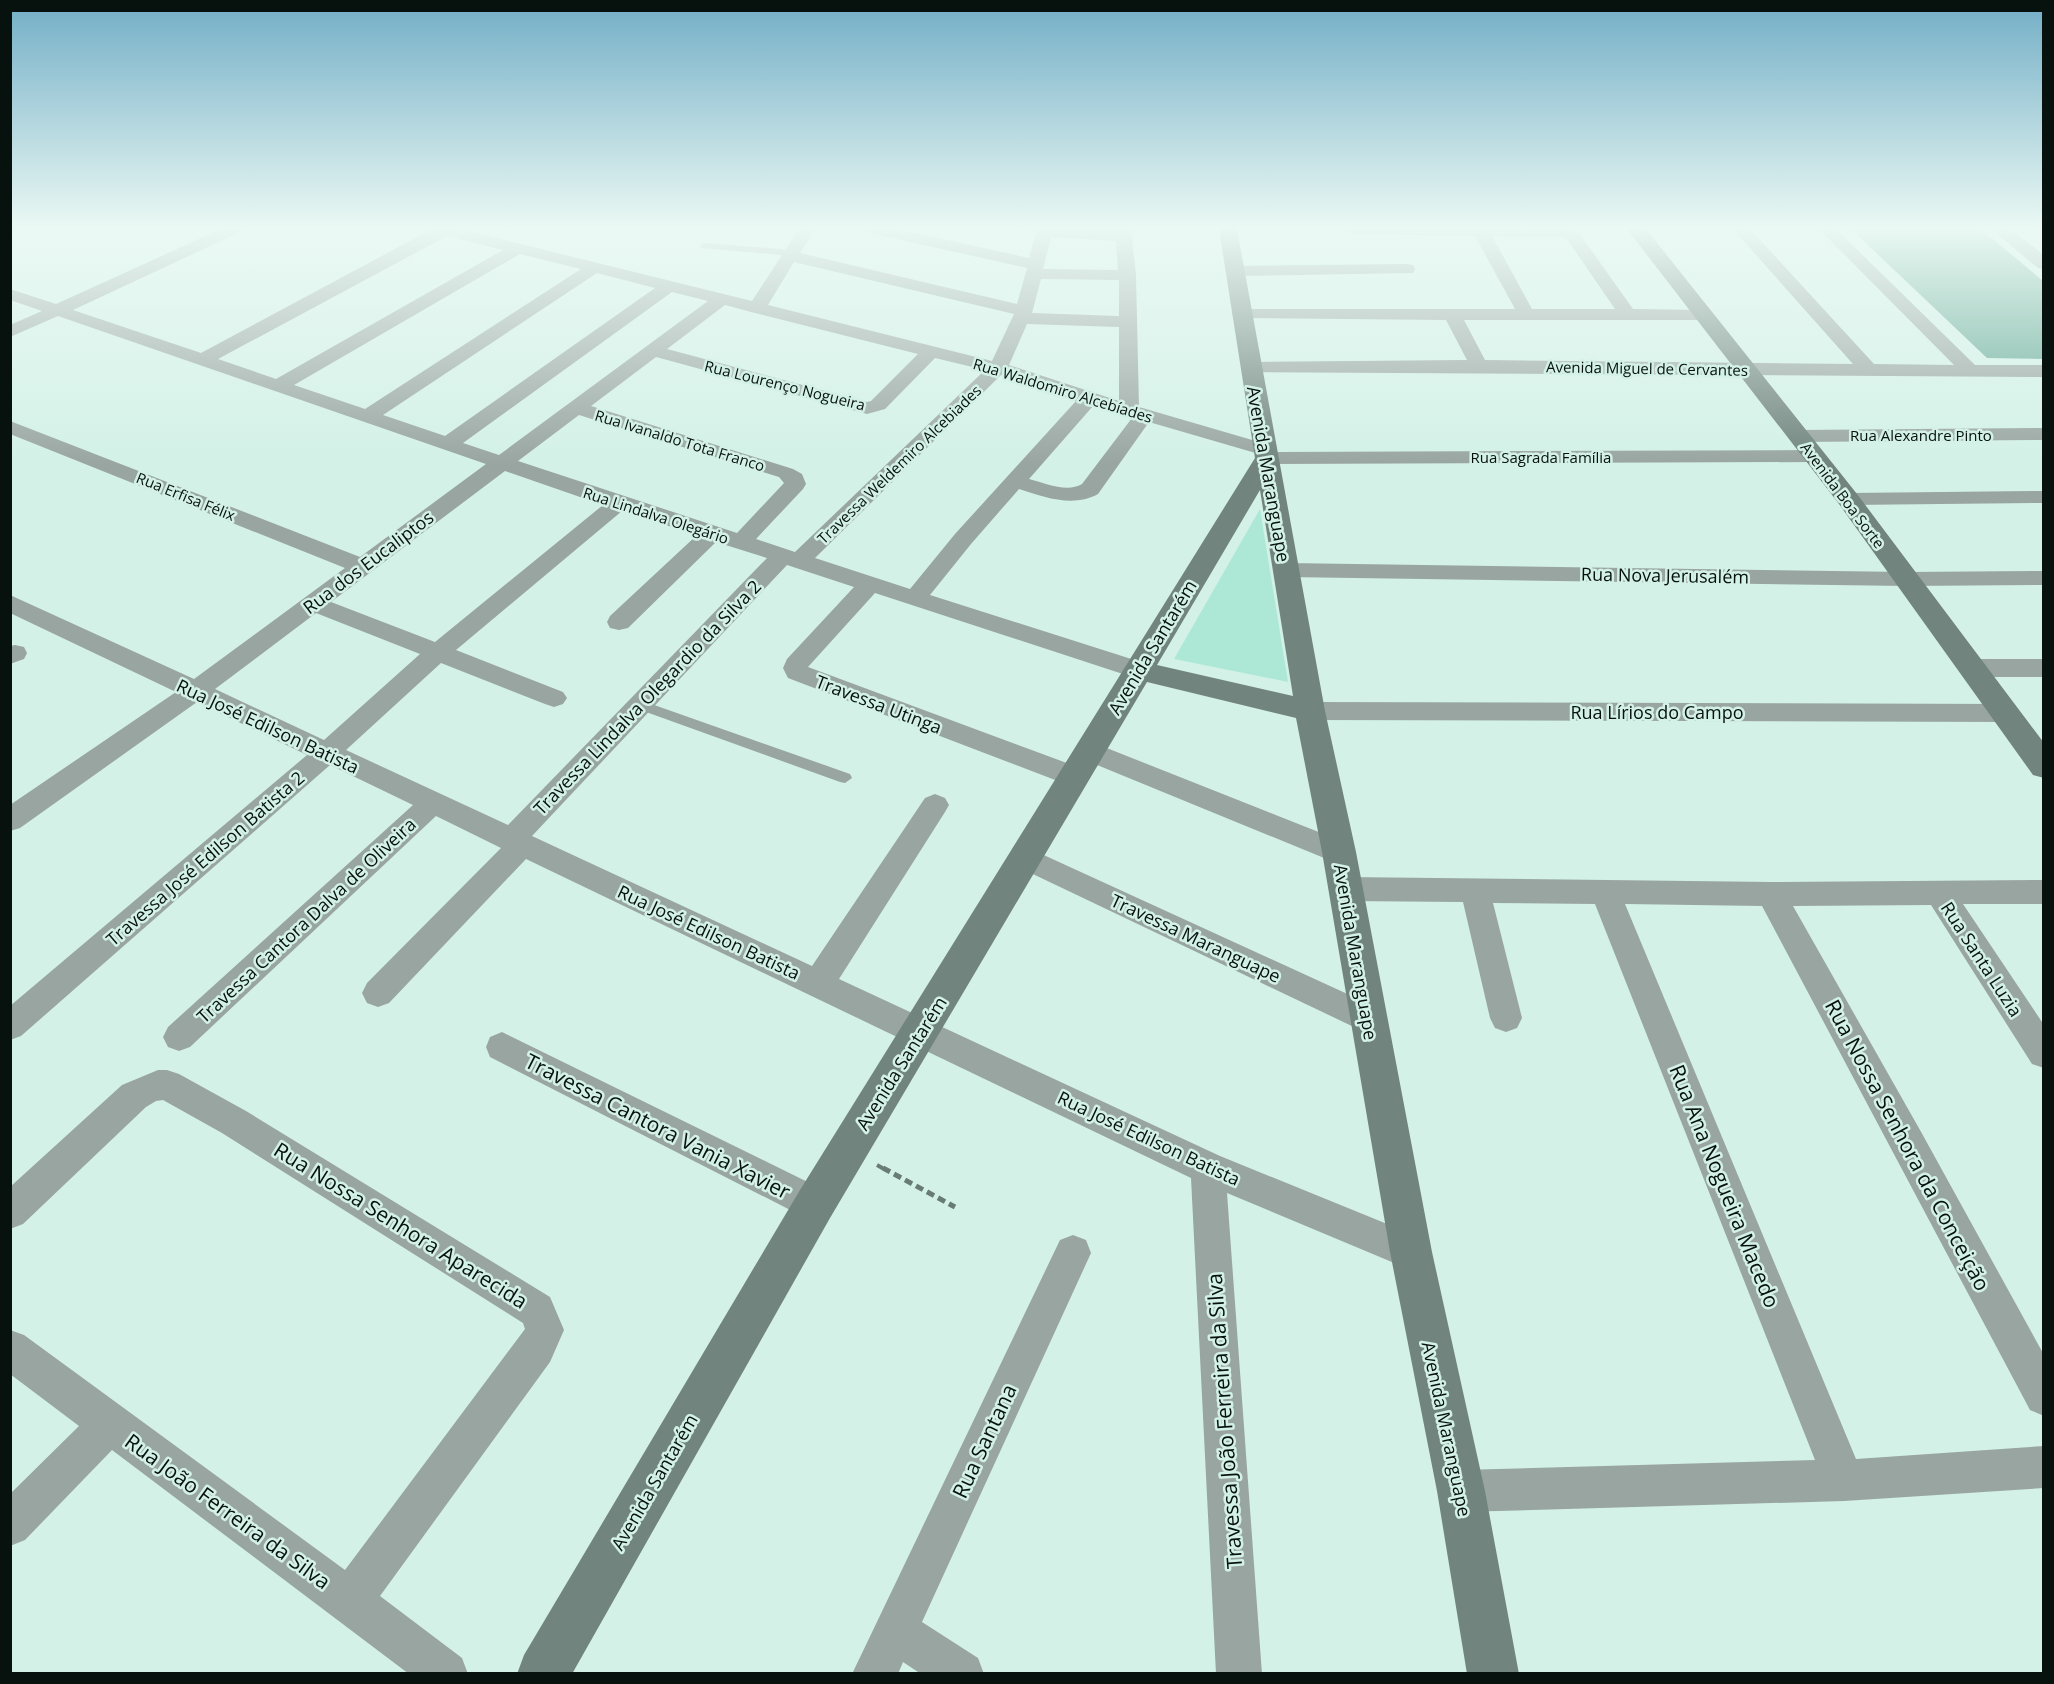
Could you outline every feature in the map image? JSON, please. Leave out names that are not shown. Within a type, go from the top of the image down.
[{"type":"street","name":"Rua Lindalva Olegário","points":[[54,308],[619,503],[1138,670],[1310,711]]},
{"type":"street","points":[[10,332],[62,308]]},
{"type":"street","points":[[202,360],[299,308]]},
{"type":"street","points":[[278,386],[414,308]]},
{"type":"street","points":[[368,416],[534,308]]},
{"type":"street","points":[[449,443],[639,308]]},
{"type":"street","name":"Rua dos Eucaliptos","points":[[10,820],[194,692],[711,308]]},
{"type":"street","name":"Rua Waldomiro Alcebíades","points":[[757,308],[998,368],[1089,399],[1267,454]]},
{"type":"street","points":[[997,308],[1022,314],[1128,322]]},
{"type":"street","points":[[998,368],[1024,308]]},
{"type":"street","points":[[1014,481],[1070,495],[1087,492],[1137,413],[1128,308]]},
{"type":"street","name":"Avenida Maranguape","points":[[1240,308],[1310,711],[1339,852],[1367,1018],[1411,1252],[1461,1491],[1493,1674]]},
{"type":"street","points":[[1425,308],[1428,315]]},
{"type":"street","points":[[1523,308],[1526,314]]},
{"type":"street","points":[[1623,308],[1628,315]]},
{"type":"street","name":"Avenida Boa Sorte","points":[[1696,308],[1848,500],[2043,764]]},
{"type":"street","points":[[1812,308],[1869,370]]},
{"type":"street","points":[[1907,308],[1971,370]]},
{"type":"street","points":[[1241,315],[1702,315]]},
{"type":"street","points":[[1452,315],[1479,366]]},
{"type":"street","name":"Rua Lourenço Nogueira","points":[[654,351],[867,408],[878,405],[931,351]]},
{"type":"street","name":"Avenida Miguel de Cervantes","points":[[1251,368],[1479,366],[2043,371]]},
{"type":"street","name":"Travessa Weldemiro Alcebiades","points":[[791,558],[998,368]]},
{"type":"street","points":[[916,597],[1014,481],[1089,399]]},
{"type":"street","name":"Rua Ivanaldo Tota Franco","points":[[575,407],[786,473],[795,478],[795,484],[741,542]]},
{"type":"street","name":"Rua Erfisa Félix","points":[[10,427],[361,566]]},
{"type":"street","name":"Rua Alexandre Pinto","points":[[1798,436],[2043,434]]},
{"type":"street","name":"Rua Sagrada Família","points":[[1267,454],[1814,456]]},
{"type":"street","name":"Avenida Santarém","points":[[543,1674],[815,1204],[1267,454]]},
{"type":"street","points":[[1848,500],[2043,497]]},
{"type":"street","name":"Travessa José Edilson Batista 2","points":[[10,1026],[294,782],[437,653],[619,503]]},
{"type":"street","points":[[619,622],[712,533]]},
{"type":"street","name":"Travessa Lindalva Olegardio da Silva 2","points":[[378,993],[518,842],[640,705],[791,558]]},
{"type":"street","name":"Rua Nova Jerusalém","points":[[1287,570],[1906,579],[2043,578]]},
{"type":"street","name":"Travessa Utinga","points":[[871,583],[796,665],[797,672],[1081,763]]},
{"type":"street","name":"Rua José Edilson Batista","points":[[10,603],[194,692],[921,1031],[1208,1168],[1411,1252]]},
{"type":"street","points":[[313,603],[554,698]]},
{"type":"street","points":[[1973,668],[2043,669]]},
{"type":"street","name":"Rua Lírios do Campo","points":[[1310,711],[2004,713]]},
{"type":"street","points":[[1081,763],[1339,852]]},
{"type":"street","points":[[10,789],[37,801]]},
{"type":"street","name":"Travessa Cantora Dalva de Oliveira","points":[[179,1037],[432,804]]},
{"type":"street","points":[[818,984],[935,805]]},
{"type":"street","name":"Travessa Maranguape","points":[[1024,857],[1367,1018]]},
{"type":"street","points":[[1345,889],[1771,894],[2043,892]]},
{"type":"street","points":[[1475,891],[1506,1018]]},
{"type":"street","name":"Rua Ana Nogueira Macedo","points":[[1605,892],[1844,1480]]},
{"type":"street","name":"Rua Nossa Senhora da Conceição","points":[[1771,894],[1908,1142],[2043,1396]]},
{"type":"street","name":"Rua Santa Luzia","points":[[1940,894],[2043,1054]]},
{"type":"street","name":"Travessa Cantora Vania Xavier","points":[[502,1047],[815,1204]]},
{"type":"street","name":"Rua Nossa Senhora Aparecida","points":[[10,1212],[134,1096],[146,1088],[167,1085],[244,1128],[537,1310],[545,1329],[536,1348],[351,1599]]},
{"type":"street","name":"Travessa João Ferreira da Silva","points":[[1208,1168],[1239,1674]]},
{"type":"street","name":"Rua Santana","points":[[874,1674],[1073,1253]]},
{"type":"street","name":"Rua João Ferreira da Silva","points":[[10,1349],[109,1424],[351,1599],[446,1674]]},
{"type":"street","points":[[10,1525],[109,1424]]},
{"type":"street","points":[[1461,1491],[1844,1480],[2043,1467]]},
{"type":"street","points":[[894,1630],[962,1674]]},
{"type":"lane","points":[[640,705],[845,778]]},
{"type":"path","points":[[848,1149],[955,1207]]},
{"type":"shaded area","points":[[1934,308],[2043,308],[2043,359],[1987,358]]},
{"type":"shaded area","points":[[1260,509],[1288,682],[1174,659]]}]
